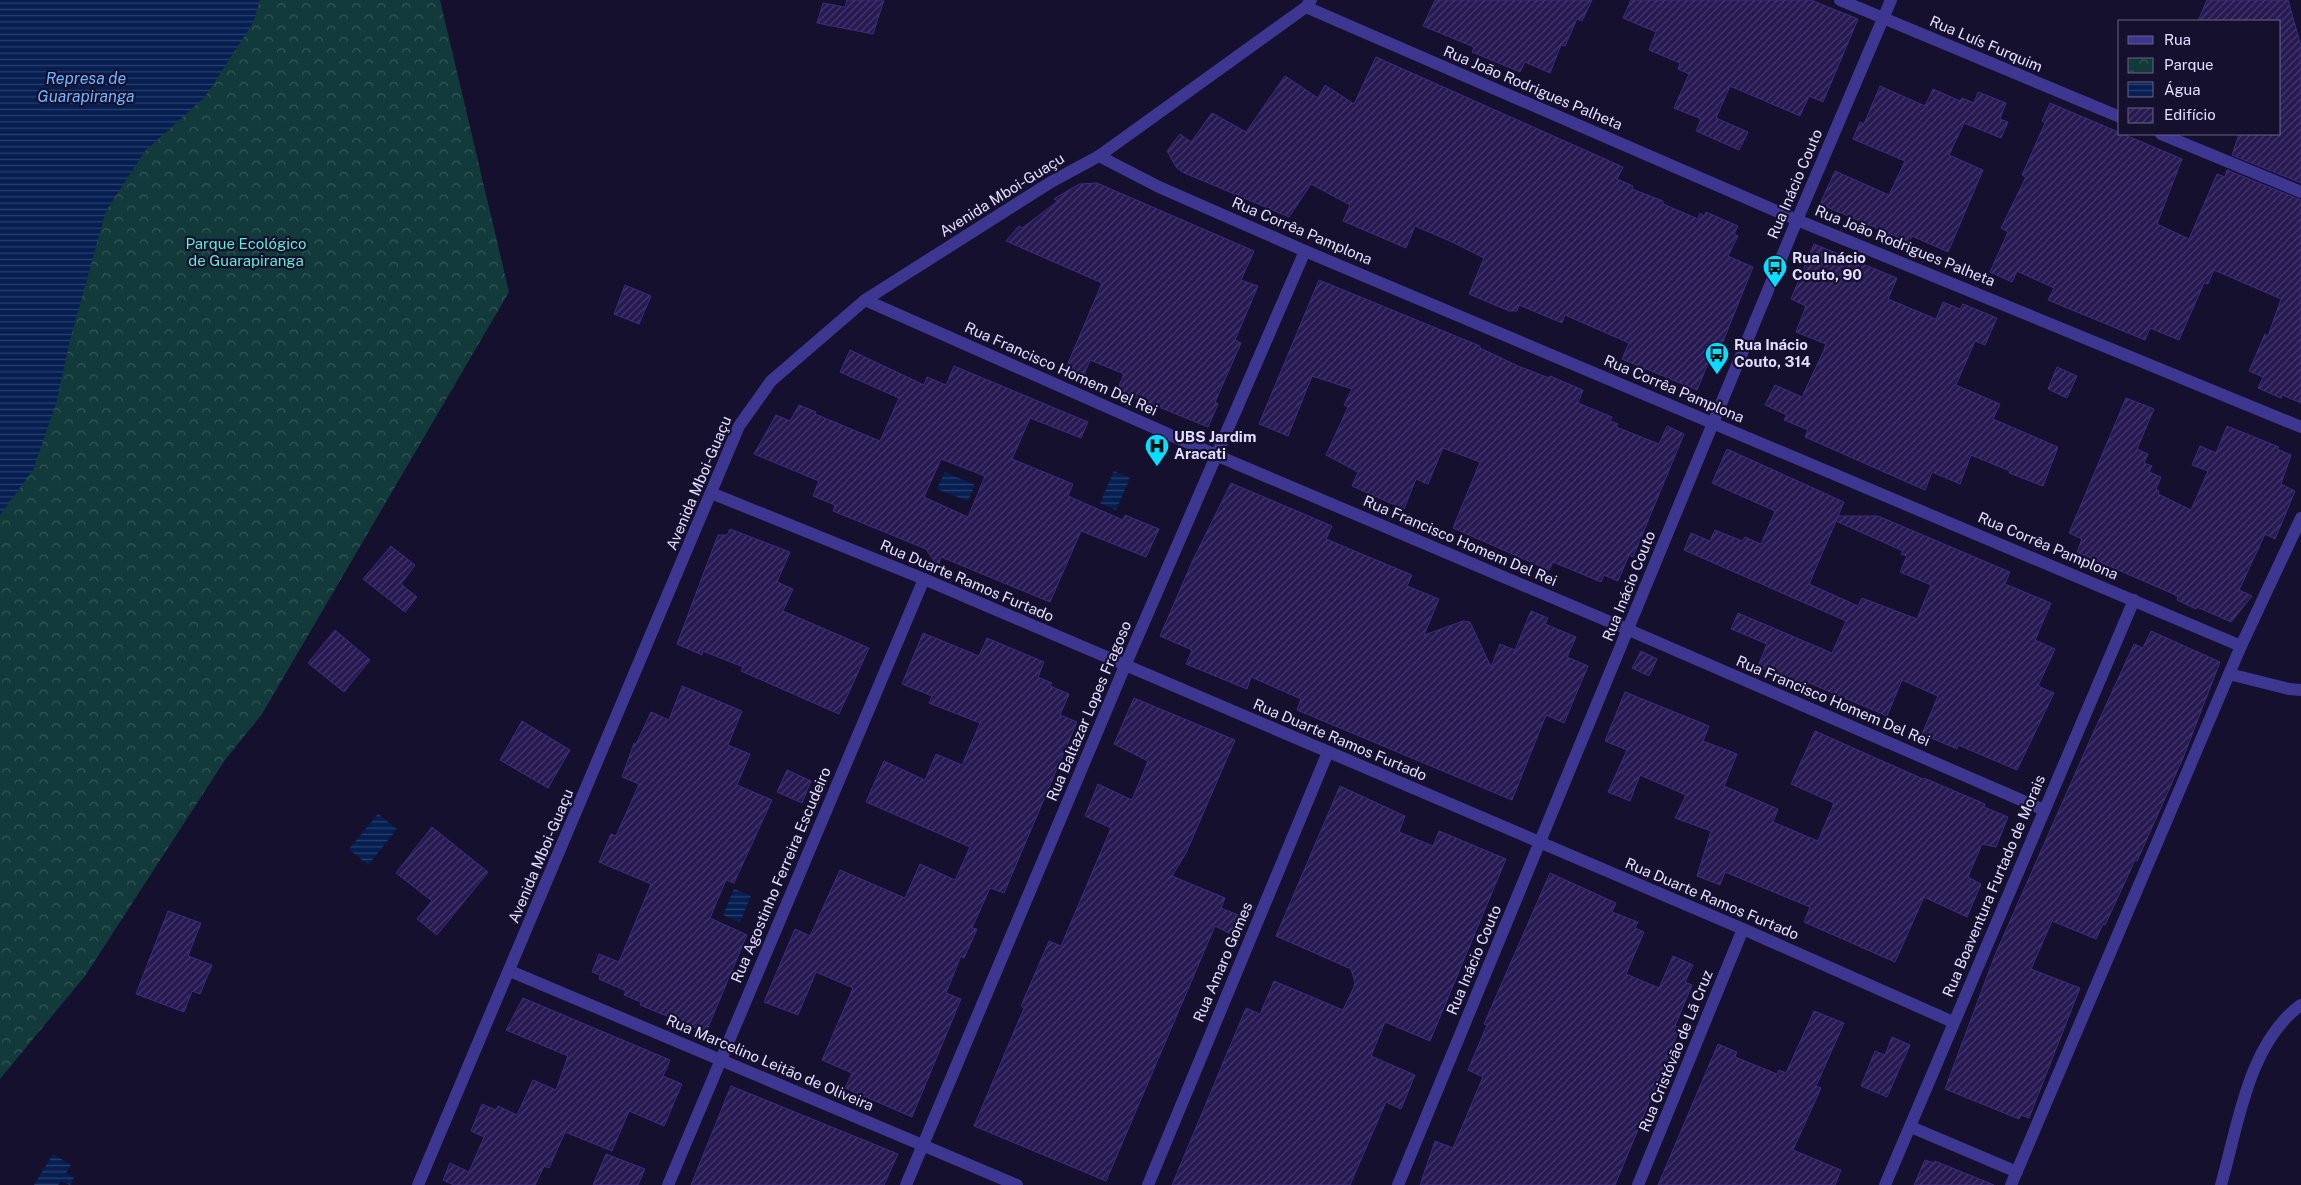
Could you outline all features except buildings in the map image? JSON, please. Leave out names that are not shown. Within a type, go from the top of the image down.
[{"type":"street","name":"Rua Luís Furquim","points":[[1840,0],[2118,115]]},
{"type":"street","name":"Rua Inácio Couto","points":[[1398,1185],[1797,220],[1891,0]]},
{"type":"street","name":"Avenida Mboi-Guaçu","points":[[418,1185],[452,1098],[510,970],[739,426],[771,381],[865,300],[1051,182],[1099,156],[1308,4]]},
{"type":"street","name":"Rua João Rodrigues Palheta","points":[[1308,4],[1797,220],[2301,426]]},
{"type":"street","points":[[2163,135],[2301,192]]},
{"type":"street","name":"Rua Corrêa Pamplona","points":[[1099,156],[1159,187],[1305,251],[2241,646]]},
{"type":"street","name":"Rua Baltazar Lopes Fragoso","points":[[906,1185],[1125,666],[1218,456],[1305,251]]},
{"type":"street","name":"Rua Francisco Homem Del Rei","points":[[865,300],[1218,456],[1629,630],[2044,810]]},
{"type":"street","name":"Rua Duarte Ramos Furtado","points":[[711,493],[924,578],[1540,844],[1743,929],[1953,1022]]},
{"type":"street","points":[[2011,1185],[2228,674],[2301,518]]},
{"type":"street","name":"Rua Agostinho Ferreira Escudeiro","points":[[668,1185],[924,578]]},
{"type":"street","name":"Rua Boaventura Furtado de Morais","points":[[1885,1185],[2134,600]]},
{"type":"street","points":[[2228,674],[2289,689],[2301,690]]},
{"type":"street","name":"Rua Amaro Gomes","points":[[1148,1185],[1328,752]]},
{"type":"street","name":"Rua Cristóvão de Lã Cruz","points":[[1638,1185],[1743,929]]},
{"type":"street","name":"Rua Marcelino Leitão de Oliveira","points":[[510,970],[1017,1185]]},
{"type":"street","points":[[2221,1185],[2251,1076],[2270,1036],[2287,1015],[2301,1005]]},
{"type":"street","points":[[1911,1127],[2017,1172]]},
{"type":"green space","name":"Parque Ecológico de Guarapiranga","points":[[0,0],[440,0],[509,292],[262,714],[225,760],[85,976],[0,1079]]},
{"type":"water","name":"Represa de Guarapiranga","points":[[0,0],[260,0],[253,23],[205,97],[145,151],[106,211],[70,340],[56,404],[33,470],[0,515]]},
{"type":"water","points":[[1114,471],[1130,478],[1116,510],[1100,503]]},
{"type":"water","points":[[945,472],[975,485],[968,501],[937,489]]},
{"type":"water","points":[[378,814],[397,829],[368,865],[349,849]]},
{"type":"water","points":[[734,889],[751,896],[740,922],[723,915]]},
{"type":"water","points":[[53,1154],[71,1165],[66,1173],[74,1178],[70,1185],[61,1181],[58,1185],[34,1185]]},
{"type":"place","name":"Rua Inácio Couto, 90","points":[[1775,288]]},
{"type":"place","name":"Rua Inácio Couto, 314","points":[[1717,375]]},
{"type":"place","name":"UBS Jardim Aracati","points":[[1157,467]]}]
